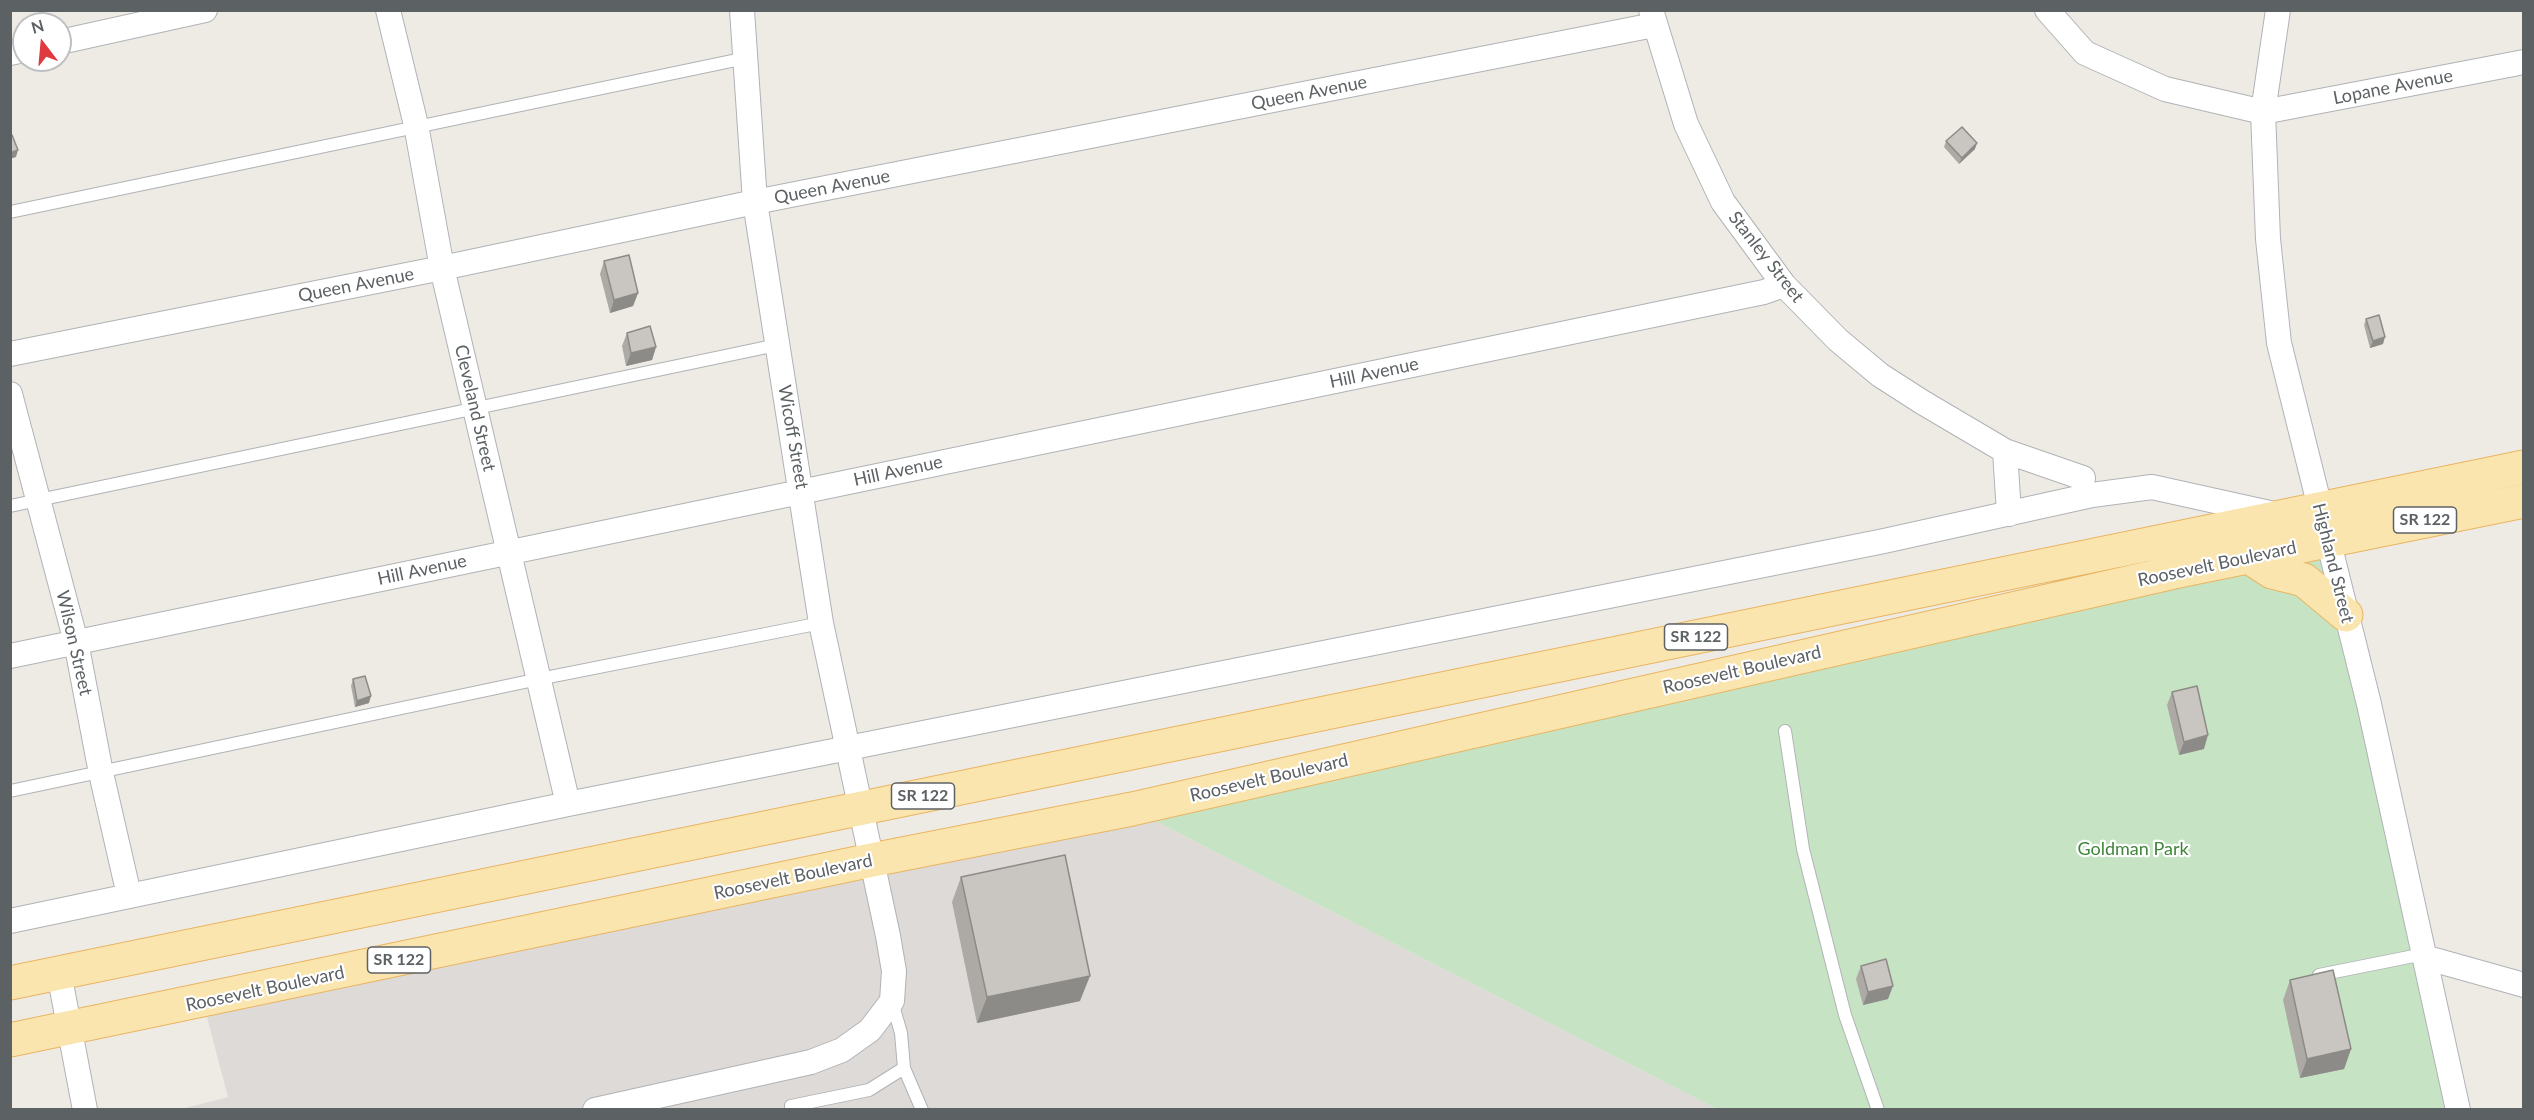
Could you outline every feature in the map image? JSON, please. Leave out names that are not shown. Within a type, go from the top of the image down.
[{"type":"main road","name":"Roosevelt Boulevard","points":[[10,1040],[872,860],[1144,806],[2249,557],[2324,525],[2523,467]]},
{"type":"main road","name":"Roosevelt Boulevard","points":[[10,983],[2285,517],[2324,525],[2523,501]]},
{"type":"main road","points":[[2249,557],[2272,572],[2304,580],[2346,615]]},
{"type":"street","points":[[72,38],[146,16],[205,10]]},
{"type":"street","name":"Cleveland Street","points":[[388,10],[416,125],[442,268],[568,804]]},
{"type":"street","name":"Wicoff Street","points":[[742,10],[755,202],[821,623],[894,971],[892,1001]]},
{"type":"street","points":[[2047,10],[2085,53],[2165,89],[2263,112]]},
{"type":"street","name":"Highland Street","points":[[2278,10],[2263,112],[2268,238],[2279,343],[2369,704],[2458,1110]]},
{"type":"street","name":"Queen Avenue","points":[[10,354],[442,268],[1653,18]]},
{"type":"street","name":"Stanley Street","points":[[1653,18],[1686,124],[1723,202],[1784,285],[1838,340],[1880,375],[2005,451],[2083,478]]},
{"type":"street","name":"Lopane Avenue","points":[[2263,112],[2523,62]]},
{"type":"street","name":"Hill Avenue","points":[[10,656],[1764,292],[1784,285]]},
{"type":"street","name":"Wilson Street","points":[[10,394],[76,642],[101,773],[129,895]]},
{"type":"street","points":[[2005,451],[2009,514]]},
{"type":"street","name":"Roosevelt Boulevard","points":[[10,921],[568,804],[1884,542],[2092,495],[2152,487],[2285,517]]},
{"type":"street","points":[[2424,955],[2523,985]]},
{"type":"street","points":[[58,973],[85,1110]]},
{"type":"street","points":[[595,1110],[811,1062],[842,1050],[870,1029],[892,1001]]},
{"type":"lane","points":[[10,212],[416,125],[746,58]]},
{"type":"lane","points":[[10,506],[777,345]]},
{"type":"lane","points":[[10,791],[821,623]]},
{"type":"lane","points":[[1785,731],[1806,860],[1845,1015],[1878,1110]]},
{"type":"lane","points":[[2305,978],[2424,955]]},
{"type":"lane","points":[[892,1001],[901,1033],[904,1068],[922,1110]]},
{"type":"lane","points":[[791,1108],[868,1090],[904,1068]]},
{"type":"shaded area","points":[[1132,809],[1717,1109],[178,1110],[228,1097],[203,1002]]},
{"type":"green space","name":"Goldman Park","points":[[2327,540],[2458,1109],[1717,1109],[1132,809]]},
{"type":"building","points":[[1962,127],[1977,143],[1962,158],[1946,141]]},
{"type":"building","points":[[12,135],[18,150],[10,153],[10,136]]},
{"type":"building","points":[[629,255],[638,293],[614,300],[604,261]]},
{"type":"building","points":[[2379,315],[2385,337],[2373,341],[2366,319]]},
{"type":"building","points":[[650,326],[656,347],[631,353],[627,333]]},
{"type":"building","points":[[365,676],[371,696],[357,701],[353,679]]},
{"type":"building","points":[[2197,686],[2208,735],[2184,742],[2172,692]]},
{"type":"building","points":[[1065,855],[1090,976],[987,997],[961,877]]},
{"type":"building","points":[[1886,959],[1893,986],[1868,992],[1861,966]]},
{"type":"building","points":[[2333,970],[2351,1049],[2307,1059],[2290,980]]}]
